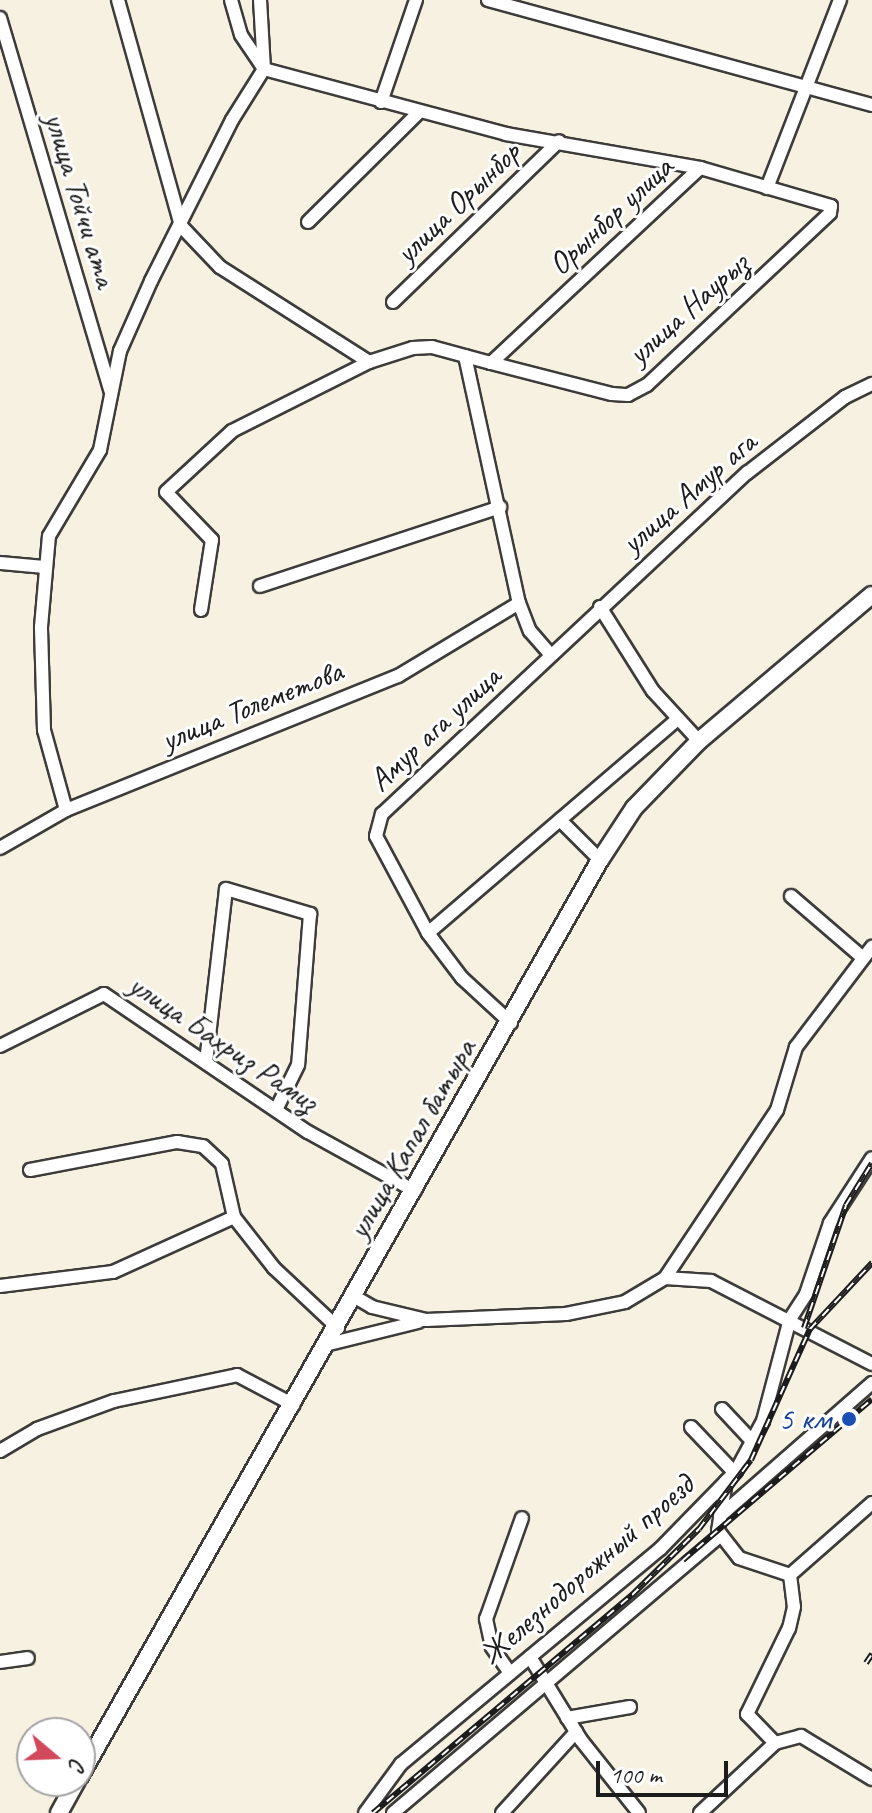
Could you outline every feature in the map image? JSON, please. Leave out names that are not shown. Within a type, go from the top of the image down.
[{"type":"main road","name":"улица Капал батыра","points":[[96,1748],[329,1344],[600,860],[634,808],[699,741],[872,595]]},
{"type":"street","points":[[118,0],[181,226],[220,267],[369,362]]},
{"type":"street","points":[[231,0],[241,35],[264,69]]},
{"type":"street","points":[[66,810],[44,730],[44,567],[49,536],[100,450],[120,351],[232,120],[264,69],[260,0]]},
{"type":"street","points":[[381,102],[416,0]]},
{"type":"street","points":[[488,0],[872,105]]},
{"type":"street","points":[[767,188],[840,0]]},
{"type":"street","name":"улица Тойчи ата","points":[[0,18],[112,397]]},
{"type":"street","name":"улица Орынбор","points":[[264,69],[418,113],[700,168]]},
{"type":"street","points":[[308,222],[418,113]]},
{"type":"street","name":"улица Орынбор","points":[[393,302],[559,141]]},
{"type":"street","name":"Орынбор улица","points":[[491,363],[700,168],[832,208]]},
{"type":"street","name":"улица Наурыз","points":[[201,610],[212,540],[167,496],[168,488],[232,431],[369,362],[423,348],[628,395],[647,385],[832,208]]},
{"type":"street","points":[[465,356],[519,603],[530,631],[551,655]]},
{"type":"street","name":"улица Амур ага","points":[[551,655],[747,473],[845,397],[872,384]]},
{"type":"street","points":[[260,586],[500,507]]},
{"type":"street","points":[[0,563],[44,567]]},
{"type":"street","name":"улица Толеметова","points":[[0,848],[66,810],[398,676],[519,603]]},
{"type":"street","points":[[600,607],[653,691],[699,741]]},
{"type":"street","name":"Амур ага улица","points":[[428,933],[387,860],[376,836],[377,823],[551,655]]},
{"type":"street","points":[[511,1023],[462,978],[428,933],[678,719]]},
{"type":"street","points":[[560,820],[600,860]]},
{"type":"street","points":[[206,1062],[226,889],[310,914],[298,1065],[276,1110]]},
{"type":"street","points":[[791,896],[863,958]]},
{"type":"street","points":[[329,1344],[426,1320],[599,1311],[665,1278],[777,1110],[796,1047],[872,947]]},
{"type":"street","name":"улица Бахриз Рамиз","points":[[0,1046],[104,994],[276,1110],[415,1191]]},
{"type":"street","points":[[30,1170],[177,1142],[203,1146],[222,1164],[234,1217],[274,1268],[338,1328]]},
{"type":"street","name":"Железнодорожный проезд","points":[[365,1813],[401,1764],[660,1549],[730,1477],[763,1421],[790,1319],[806,1294],[830,1223],[872,1158]]},
{"type":"street","points":[[0,1286],[113,1272],[234,1217]]},
{"type":"street","points":[[665,1278],[711,1281],[790,1319],[872,1364]]},
{"type":"street","points":[[355,1297],[380,1310],[426,1320]]},
{"type":"street","points":[[0,1451],[37,1429],[114,1401],[237,1375],[294,1405]]},
{"type":"street","points":[[720,1516],[872,1383]]},
{"type":"street","points":[[722,1409],[752,1441]]},
{"type":"street","points":[[691,1427],[730,1477],[720,1516],[721,1535],[739,1558],[790,1575]]},
{"type":"street","points":[[790,1575],[872,1503]]},
{"type":"street","points":[[510,1673],[492,1647],[486,1619],[522,1518]]},
{"type":"street","points":[[393,1813],[721,1535]]},
{"type":"street","points":[[775,1743],[747,1714],[789,1628],[794,1607],[790,1575]]},
{"type":"street","points":[[530,1657],[576,1732],[639,1813]]},
{"type":"street","points":[[0,1662],[28,1658]]},
{"type":"street","points":[[567,1718],[630,1707]]},
{"type":"street","points":[[502,1813],[576,1732]]},
{"type":"street","points":[[700,1813],[775,1743],[801,1736],[872,1779]]},
{"type":"railway","points":[[804,1328],[846,1205],[872,1163]]},
{"type":"railway","points":[[373,1813],[632,1595],[699,1529],[751,1460],[810,1329],[872,1263]]},
{"type":"railway","points":[[683,1560],[872,1399]]},
{"type":"railway","points":[[866,1663],[872,1654]]},
{"type":"place","name":"5 км","points":[[849,1419]]}]
